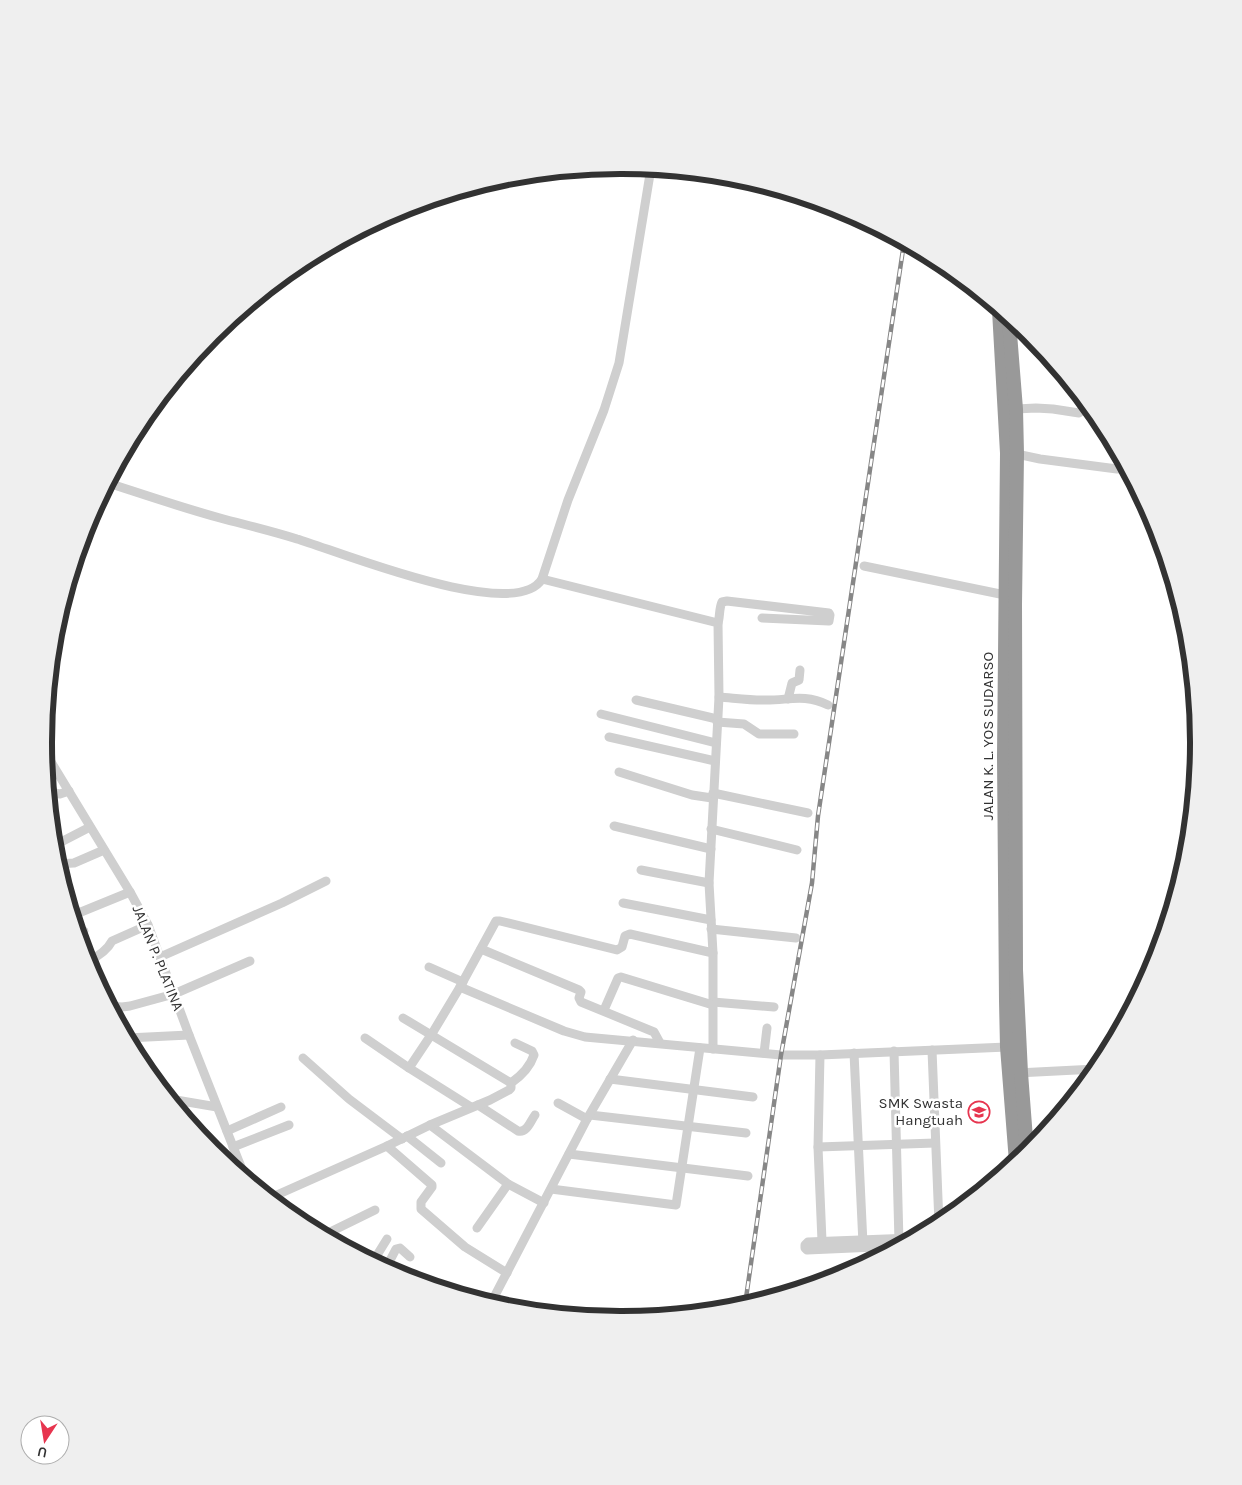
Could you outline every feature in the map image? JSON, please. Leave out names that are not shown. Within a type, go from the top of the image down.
[{"type":"highway","name":"JALAN K. L. YOS SUDARSO","points":[[1000,319],[1012,453],[1015,604],[1016,1151]]},
{"type":"highway","name":"JALAN K. L. YOS SUDARSO","points":[[1010,328],[1016,409],[1005,595],[1005,993],[1007,1047],[1015,1073],[1025,1141]]},
{"type":"street","points":[[114,485],[219,518],[302,540],[368,564],[437,584],[511,594],[532,589],[542,579],[568,500],[604,410],[619,363],[650,175]]},
{"type":"street","points":[[1016,409],[1053,409],[1079,414],[1083,411]]},
{"type":"street","points":[[1012,453],[1049,460],[1118,468]]},
{"type":"street","points":[[864,566],[1005,595]]},
{"type":"street","points":[[542,579],[718,623]]},
{"type":"street","points":[[713,1049],[713,953],[709,883],[718,697],[718,623],[720,605],[722,602],[727,601],[829,613],[830,616],[829,621],[762,618]]},
{"type":"street","points":[[788,699],[792,684],[799,680],[800,670]]},
{"type":"street","points":[[718,697],[762,700],[807,698],[816,699],[828,705]]},
{"type":"street","points":[[636,700],[717,721],[744,724],[759,734],[794,734]]},
{"type":"street","points":[[601,714],[716,744]]},
{"type":"street","points":[[609,737],[715,760]]},
{"type":"street","name":"JALAN P. PLATINA","points":[[53,765],[148,925],[240,1164]]},
{"type":"street","points":[[619,772],[692,795],[713,796],[808,813]]},
{"type":"street","points":[[55,793],[60,794],[69,791]]},
{"type":"street","points":[[614,826],[710,849]]},
{"type":"street","points":[[61,842],[90,827]]},
{"type":"street","points":[[711,829],[797,850]]},
{"type":"street","points":[[66,864],[74,863],[104,850]]},
{"type":"street","points":[[641,870],[709,883]]},
{"type":"street","points":[[160,957],[282,903],[326,881]]},
{"type":"street","points":[[81,912],[130,892]]},
{"type":"street","points":[[623,903],[711,924],[796,938]]},
{"type":"street","points":[[409,1068],[461,984],[496,921],[617,950],[622,947],[625,936],[630,934],[713,953]]},
{"type":"street","points":[[95,958],[112,941],[148,925]]},
{"type":"street","points":[[481,948],[579,990],[581,992],[579,998],[581,1002],[654,1032],[660,1043]]},
{"type":"street","points":[[118,1007],[130,1006],[174,994],[250,961]]},
{"type":"street","points":[[429,968],[574,1035],[585,1037],[782,1055],[1007,1047]]},
{"type":"street","points":[[604,1010],[618,978],[621,977],[713,1004],[774,1007]]},
{"type":"street","points":[[403,1018],[511,1083]]},
{"type":"street","points":[[764,1053],[767,1028]]},
{"type":"street","points":[[136,1038],[189,1035]]},
{"type":"street","points":[[365,1038],[409,1068],[518,1131],[522,1132],[525,1130],[535,1115]]},
{"type":"street","points":[[494,1296],[589,1117],[633,1040]]},
{"type":"street","points":[[277,1195],[509,1090],[511,1083],[524,1072],[534,1055],[532,1051],[515,1043]]},
{"type":"street","points":[[551,1189],[676,1205],[700,1048]]},
{"type":"street","points":[[932,1050],[938,1215]]},
{"type":"street","points":[[894,1051],[899,1238]]},
{"type":"street","points":[[854,1053],[863,1244]]},
{"type":"street","points":[[820,1055],[818,1147],[822,1241]]},
{"type":"street","points":[[303,1058],[350,1099],[441,1163]]},
{"type":"street","points":[[1015,1073],[1086,1070]]},
{"type":"street","points":[[610,1079],[753,1097]]},
{"type":"street","points":[[180,1101],[217,1107]]},
{"type":"street","points":[[558,1103],[589,1117],[746,1133]]},
{"type":"street","points":[[227,1131],[280,1107]]},
{"type":"street","points":[[233,1147],[289,1125]]},
{"type":"street","points":[[430,1125],[508,1184],[544,1203]]},
{"type":"street","points":[[818,1147],[935,1143]]},
{"type":"street","points":[[387,1146],[432,1185],[421,1202],[421,1209],[466,1247],[507,1272]]},
{"type":"street","points":[[569,1154],[748,1176]]},
{"type":"street","points":[[478,1228],[508,1184]]},
{"type":"street","points":[[331,1231],[375,1210]]},
{"type":"street","points":[[377,1255],[387,1239]]},
{"type":"street","points":[[863,1244],[822,1241],[808,1242],[805,1248],[808,1250],[889,1243]]},
{"type":"street","points":[[389,1261],[396,1249],[400,1248],[410,1257]]},
{"type":"railway","points":[[746,1297],[781,1055],[812,883],[818,816],[903,249]]},
{"type":"place","name":"SMK Swasta Hangtuah","points":[[979,1112]]}]
